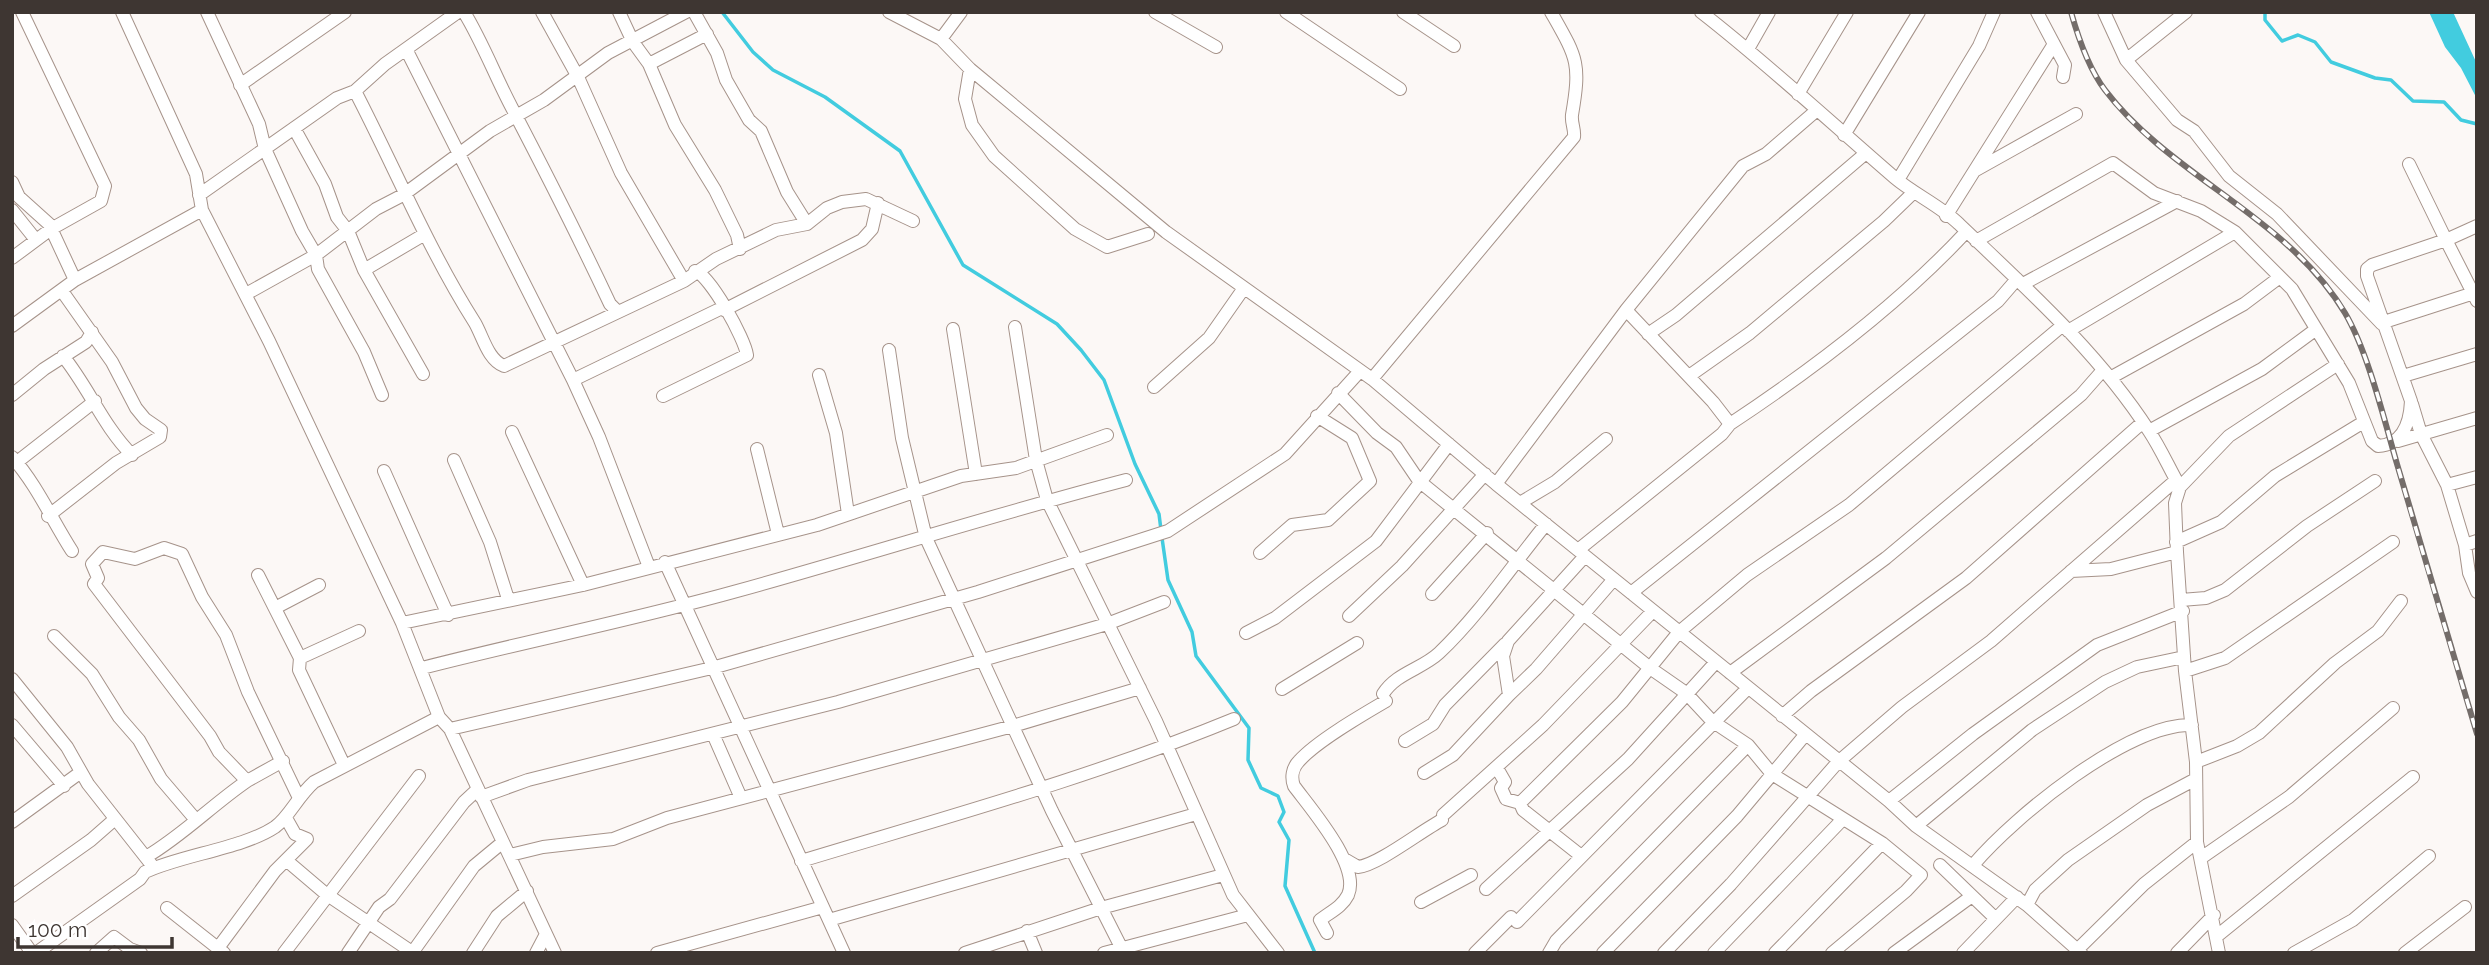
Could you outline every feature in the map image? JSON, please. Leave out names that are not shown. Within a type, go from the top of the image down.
[{"type":"street","points":[[12,258],[51,229],[101,201],[105,186],[23,12]]},
{"type":"street","points":[[122,12],[195,174],[202,210],[246,294],[402,623],[422,668],[439,718],[450,729],[555,953]]},
{"type":"street","points":[[240,85],[345,12]]},
{"type":"street","points":[[199,195],[337,98],[355,90],[458,12]]},
{"type":"street","points":[[464,12],[488,54],[610,304],[617,311]]},
{"type":"street","points":[[542,12],[578,77],[621,173],[684,281]]},
{"type":"street","points":[[619,12],[633,42],[649,64],[674,125],[715,190],[737,235],[740,249]]},
{"type":"street","points":[[246,294],[316,255],[376,209],[403,195],[458,153],[578,77],[608,53],[686,12]]},
{"type":"street","points":[[694,12],[717,53],[726,80],[749,120],[761,131],[787,192],[807,224]]},
{"type":"street","points":[[889,12],[941,39],[970,69],[1166,232],[1372,379],[1496,484],[1838,762],[1889,800],[1916,826],[2022,901],[2079,951],[2144,884],[2197,842]]},
{"type":"street","points":[[941,39],[961,12]]},
{"type":"street","points":[[1155,12],[1216,47]]},
{"type":"street","points":[[1286,12],[1400,89]]},
{"type":"street","points":[[1403,12],[1454,46]]},
{"type":"street","points":[[1372,379],[1574,137],[1572,118],[1578,76],[1576,58],[1551,12]]},
{"type":"street","points":[[1701,12],[1748,49],[1898,180],[1958,222],[2020,281],[2107,374],[2146,427],[2178,483],[2175,503],[2177,547],[2185,671],[2196,762],[2194,780],[2197,842],[2214,915],[2219,953]]},
{"type":"street","points":[[1748,49],[1769,12]]},
{"type":"street","points":[[1798,94],[1847,12]]},
{"type":"street","points":[[1844,135],[1919,12]]},
{"type":"street","points":[[1898,180],[1979,46],[1994,12]]},
{"type":"street","points":[[2037,12],[2065,65],[2063,77]]},
{"type":"street","points":[[2104,12],[2126,60],[2177,120],[2194,131],[2229,176],[2277,214],[2385,326]]},
{"type":"street","points":[[2126,60],[2186,12]]},
{"type":"street","points":[[209,13],[260,124],[265,149],[302,231],[316,255],[318,269],[364,352],[382,395]]},
{"type":"street","points":[[649,64],[706,34]]},
{"type":"street","points":[[1946,216],[2054,44]]},
{"type":"street","points":[[407,49],[573,380],[599,437],[649,567]]},
{"type":"street","points":[[970,69],[965,99],[972,125],[994,156],[1075,229],[1107,247],[1148,234]]},
{"type":"street","points":[[355,90],[403,195],[458,299],[497,363],[509,365],[684,281],[695,271],[776,230],[807,224],[827,208],[852,199],[866,199],[878,203],[913,221]]},
{"type":"street","points":[[1496,484],[1626,310],[1743,166],[1766,154],[1817,110]]},
{"type":"street","points":[[1976,170],[2076,114]]},
{"type":"street","points":[[294,128],[313,160],[337,218],[348,231],[364,270],[424,374]]},
{"type":"street","points":[[1648,334],[1676,315],[1866,153]]},
{"type":"street","points":[[1405,741],[1433,724],[1444,705],[1508,641],[1582,553],[1722,434],[1730,424],[1812,365],[1971,237],[2113,163],[2154,193],[2201,211],[2235,232],[2280,276],[2301,300],[2315,330],[2338,364],[2354,394],[2362,423],[2378,446],[2392,446],[2398,441],[2477,418]]},
{"type":"street","points":[[2385,326],[2476,295],[2409,164]]},
{"type":"street","points":[[12,182],[19,197],[51,229],[75,280]]},
{"type":"street","points":[[1689,376],[1750,333],[1885,221],[1914,192]]},
{"type":"street","points":[[1631,593],[2020,281],[2177,201]]},
{"type":"street","points":[[573,380],[862,240],[872,229],[878,203]]},
{"type":"street","points":[[12,210],[37,240]]},
{"type":"street","points":[[12,326],[75,280],[202,210]]},
{"type":"street","points":[[2477,226],[2446,240],[2369,266],[2367,276],[2421,434],[2447,485],[2471,543],[2469,573],[2477,592]]},
{"type":"street","points":[[1520,803],[1622,702],[1679,632],[1747,575],[1849,505],[2065,328],[2235,232]]},
{"type":"street","points":[[364,270],[425,234]]},
{"type":"street","points":[[663,396],[747,355],[705,277],[695,271]]},
{"type":"street","points":[[1730,673],[1911,538],[2107,374],[2244,304],[2280,276]]},
{"type":"street","points":[[1154,387],[1209,338],[1244,288]]},
{"type":"street","points":[[48,516],[116,463],[160,437],[161,430],[145,419],[136,408],[92,332],[62,290]]},
{"type":"street","points":[[1626,310],[1730,424]]},
{"type":"street","points":[[1014,327],[1036,460],[1047,500],[1168,746],[1233,895],[1278,953]]},
{"type":"street","points":[[953,329],[976,474]]},
{"type":"street","points":[[1782,716],[1811,691],[1966,578],[2146,427],[2262,369],[2315,330]]},
{"type":"street","points":[[12,395],[62,356],[86,342],[92,332]]},
{"type":"street","points":[[889,350],[902,438],[926,538],[1013,726],[1123,950]]},
{"type":"street","points":[[2403,376],[2477,354]]},
{"type":"street","points":[[62,356],[95,401],[116,439],[132,455]]},
{"type":"street","points":[[1664,953],[1731,884],[1838,762],[1902,708],[1991,641],[2178,483],[2229,436],[2338,364]]},
{"type":"street","points":[[450,729],[712,668],[955,598],[1163,532],[1285,454],[1360,371]]},
{"type":"street","points":[[819,375],[836,433],[848,514]]},
{"type":"street","points":[[1338,393],[1377,433],[1396,447],[1419,481],[1554,587],[1650,668],[1686,693],[1712,721],[1748,744],[1772,774],[1882,843],[1921,875]]},
{"type":"street","points":[[72,551],[48,516],[35,487],[14,460],[95,401]]},
{"type":"street","points":[[2398,441],[2408,419],[2411,401]]},
{"type":"street","points":[[1260,553],[1292,525],[1328,520],[1370,481],[1352,438],[1317,416]]},
{"type":"street","points":[[2071,571],[2111,569],[2177,547],[2221,523],[2275,476],[2362,423]]},
{"type":"street","points":[[512,432],[583,585]]},
{"type":"street","points":[[402,623],[583,585],[778,534],[976,474],[1016,468],[1107,435]]},
{"type":"street","points":[[1520,503],[1564,475],[1606,439]]},
{"type":"street","points":[[1246,634],[1295,604],[1376,541],[1448,444]]},
{"type":"street","points":[[757,449],[778,534]]},
{"type":"street","points":[[454,460],[490,542],[508,599]]},
{"type":"street","points":[[384,471],[448,615]]},
{"type":"street","points":[[1349,616],[1402,566],[1485,474]]},
{"type":"street","points":[[2447,485],[2477,477]]},
{"type":"street","points":[[422,668],[683,604],[1126,480]]},
{"type":"street","points":[[1889,800],[1973,734],[2097,645],[2182,606],[2225,590],[2307,526],[2375,481]]},
{"type":"street","points":[[1546,524],[1469,622],[1440,653],[1391,683],[1385,697],[1297,762],[1291,778],[1294,786],[1332,836],[1337,851],[1346,860],[1358,867],[1373,864],[1442,817],[1497,768],[1653,611]]},
{"type":"street","points":[[1432,594],[1487,533]]},
{"type":"street","points":[[2185,671],[2225,659],[2393,541]]},
{"type":"street","points":[[247,781],[219,752],[210,736],[94,584],[98,578],[92,564],[103,552],[135,559],[164,548],[182,554],[202,597],[226,635],[248,692],[284,761],[298,796]]},
{"type":"street","points":[[665,562],[844,953]]},
{"type":"street","points":[[258,575],[300,658],[299,670],[344,765]]},
{"type":"street","points":[[1424,773],[1453,755],[1536,669],[1614,579]]},
{"type":"street","points":[[275,608],[320,585]]},
{"type":"street","points":[[2196,762],[2237,746],[2259,733],[2335,663],[2378,631],[2401,601]]},
{"type":"street","points":[[348,953],[370,921],[427,854],[464,802],[479,793],[740,729],[1107,624],[1164,602]]},
{"type":"street","points":[[300,658],[359,631]]},
{"type":"street","points":[[54,636],[92,674],[120,717],[139,740],[161,779],[196,820]]},
{"type":"street","points":[[1508,641],[1503,656],[1509,695]]},
{"type":"street","points":[[1282,690],[1357,643]]},
{"type":"street","points":[[1916,826],[2032,730],[2105,682],[2137,667],[2184,657]]},
{"type":"street","points":[[1486,889],[1628,759],[1716,662]]},
{"type":"street","points":[[12,679],[67,747],[81,772],[150,863]]},
{"type":"street","points":[[510,855],[543,847],[613,839],[667,818],[1013,726],[1140,688]]},
{"type":"street","points":[[1475,953],[1665,775],[1712,721],[1748,688]]},
{"type":"street","points":[[2201,859],[2289,797],[2393,708]]},
{"type":"street","points":[[150,863],[267,831],[286,818],[298,796],[344,765],[439,718]]},
{"type":"street","points":[[801,861],[1043,788],[1168,746],[1234,719]]},
{"type":"street","points":[[12,725],[64,786]]},
{"type":"street","points":[[1832,953],[1906,891],[1921,875],[1940,865],[1968,861],[2099,761],[2150,733],[2192,726]]},
{"type":"street","points":[[713,734],[741,798]]},
{"type":"street","points":[[1602,953],[1737,816],[1805,735]]},
{"type":"street","points":[[1549,953],[1556,941],[1748,744]]},
{"type":"street","points":[[12,925],[34,953],[150,863],[196,820],[247,781],[284,761]]},
{"type":"street","points":[[1497,768],[1505,782],[1501,788],[1506,799],[1520,803],[1580,855]]},
{"type":"street","points":[[14,818],[81,772]]},
{"type":"street","points":[[284,953],[326,894],[419,776]]},
{"type":"street","points":[[2217,936],[2413,777]]},
{"type":"street","points":[[1963,953],[1995,918],[2022,901],[2068,860],[2147,805],[2194,780]]},
{"type":"street","points":[[829,920],[1196,814]]},
{"type":"street","points":[[167,908],[221,951],[286,860],[307,838],[295,834],[286,818]]},
{"type":"street","points":[[12,896],[91,840],[115,819]]},
{"type":"street","points":[[1714,953],[1842,820]]},
{"type":"street","points":[[286,860],[326,894],[370,921],[412,953],[474,866],[503,842]]},
{"type":"street","points":[[1775,953],[1882,843]]},
{"type":"street","points":[[2294,953],[2353,920],[2429,856]]},
{"type":"street","points":[[1327,933],[1320,920],[1339,907],[1348,894],[1350,884],[1346,860]]},
{"type":"street","points":[[1940,865],[1995,918]]},
{"type":"street","points":[[965,953],[1101,908],[1223,875]]},
{"type":"street","points":[[1421,902],[1471,875]]},
{"type":"street","points":[[473,953],[497,916],[527,891]]},
{"type":"street","points":[[1894,953],[1972,896]]},
{"type":"street","points":[[657,953],[823,907]]},
{"type":"street","points":[[2405,953],[2465,907]]},
{"type":"street","points":[[1104,953],[1248,915]]},
{"type":"street","points":[[2177,953],[2214,915]]},
{"type":"street","points":[[1027,931],[1036,953]]},
{"type":"street","points":[[536,953],[546,934]]},
{"type":"street","points":[[96,953],[114,937],[130,949],[140,952]]},
{"type":"water","points":[[2429,12],[2453,12],[2477,64],[2477,99],[2461,68],[2445,47]]},
{"type":"waterway","points":[[722,12],[753,52],[773,70],[825,97],[900,151],[963,265],[1057,324],[1081,350],[1104,380],[1135,464],[1159,514],[1161,530]]},
{"type":"waterway","points":[[2265,12],[2265,20],[2282,41],[2298,35],[2315,42],[2331,62],[2375,78],[2391,80],[2413,101],[2444,102],[2461,120],[2477,124]]},
{"type":"waterway","points":[[1162,538],[1168,580],[1192,632],[1196,656],[1249,728],[1248,760],[1261,788],[1278,796],[1284,812],[1279,822],[1289,840],[1285,886],[1315,953]]},
{"type":"railway","points":[[2071,12],[2094,72],[2105,90],[2132,121],[2292,250],[2321,279],[2345,313],[2375,386],[2477,734]]}]
